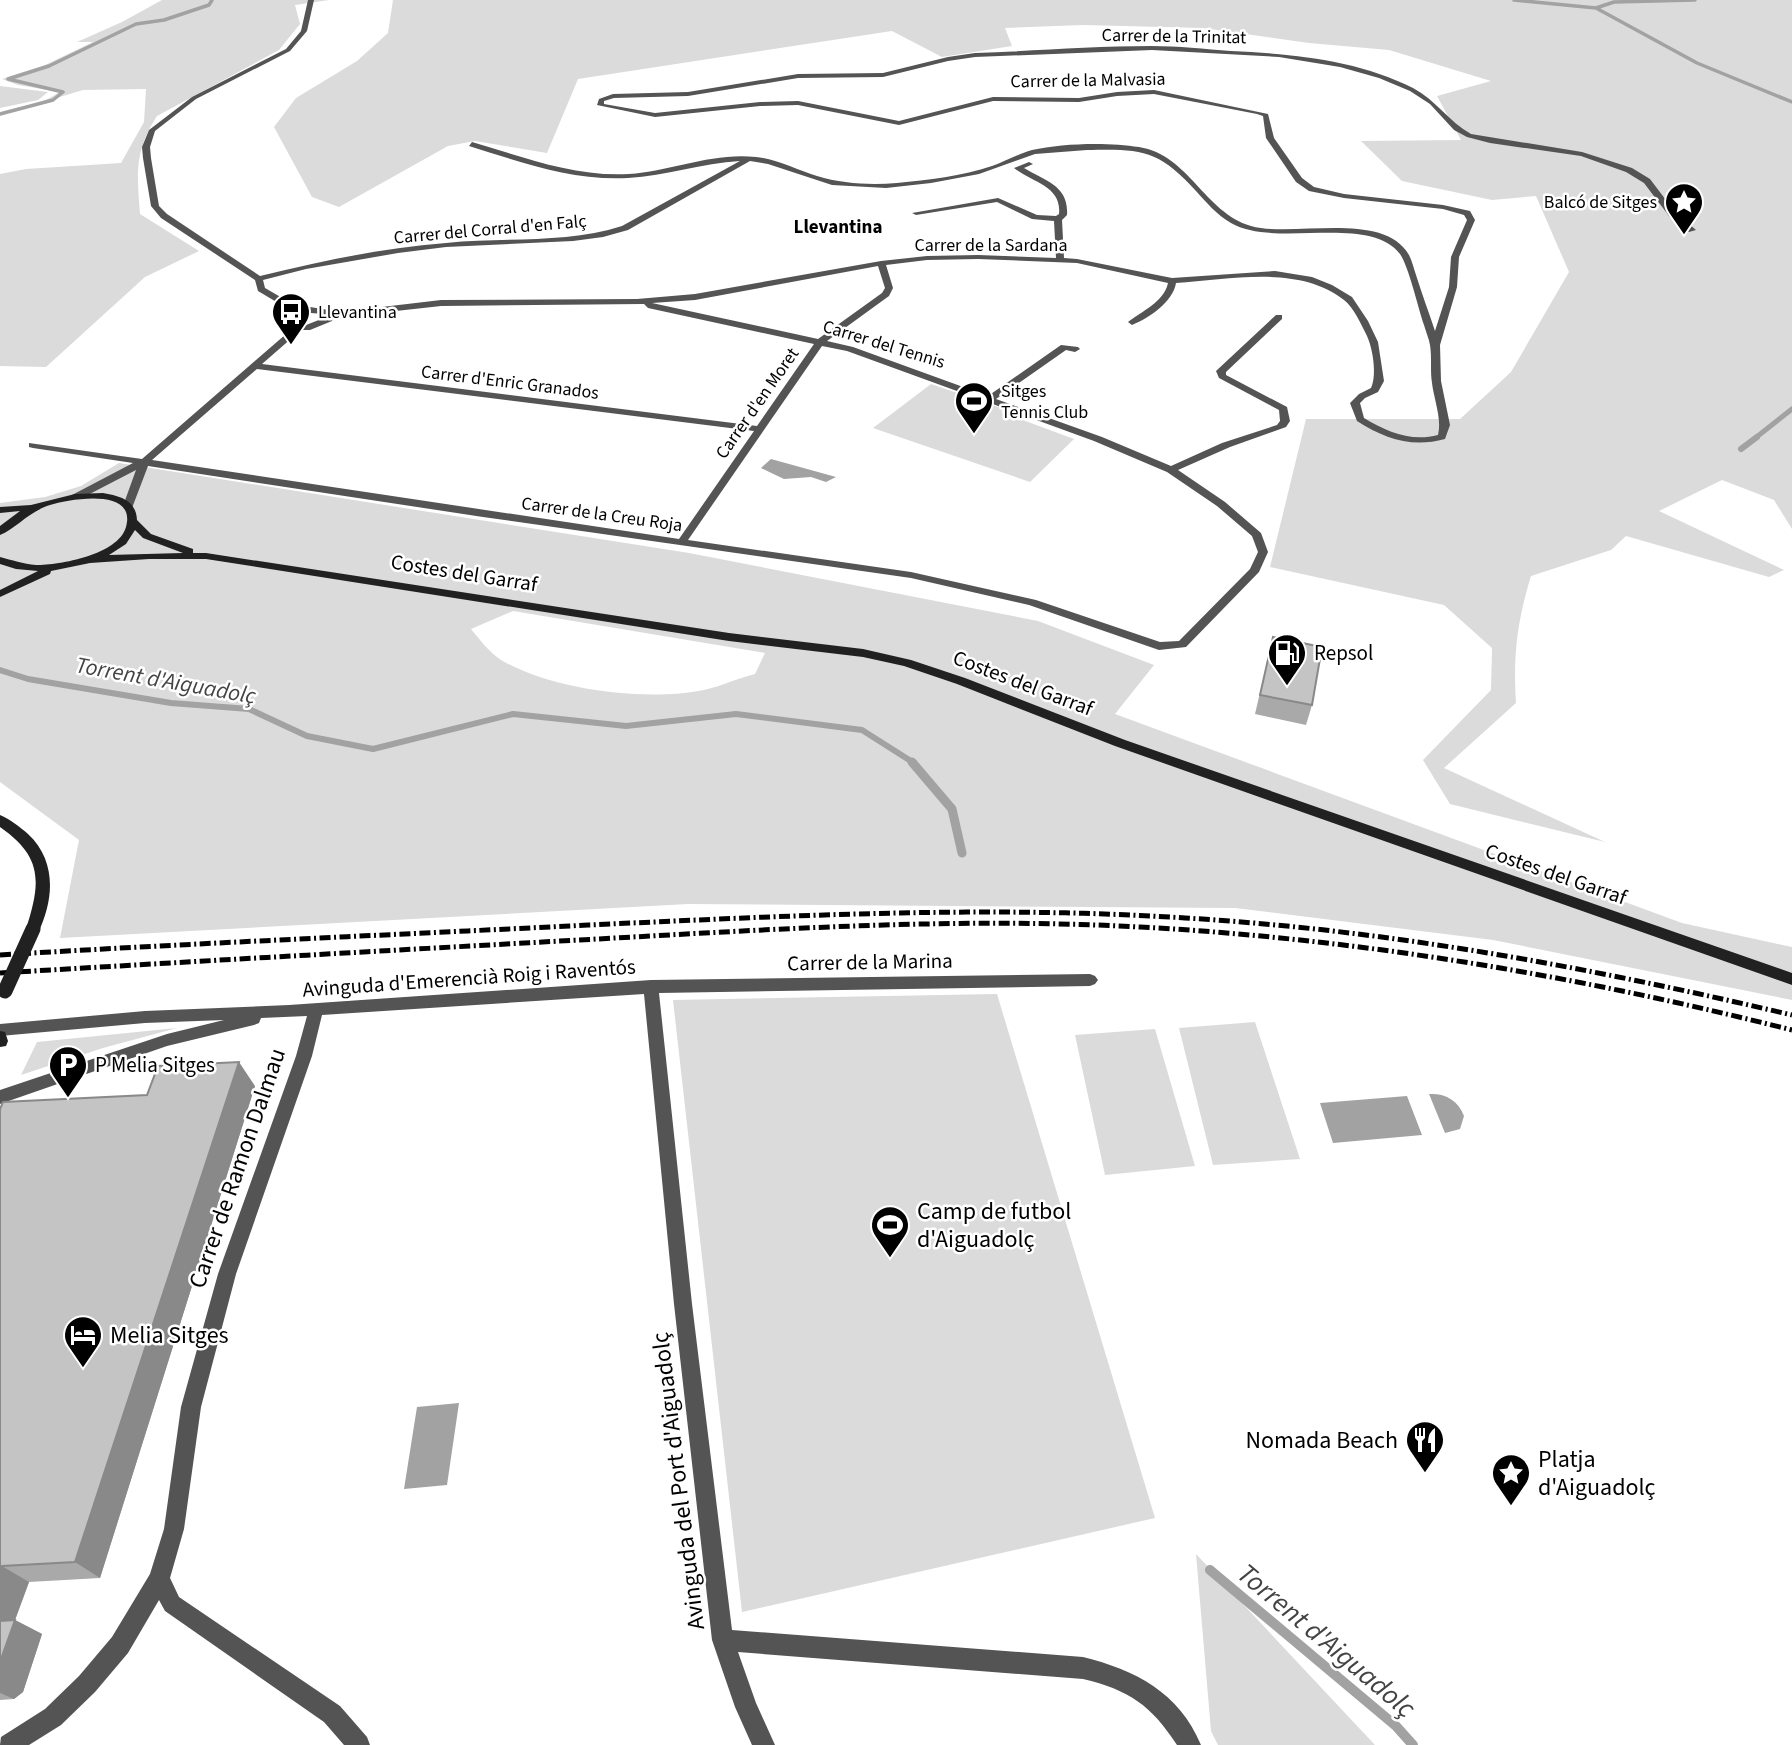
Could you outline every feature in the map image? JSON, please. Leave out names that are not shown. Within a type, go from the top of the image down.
[{"type":"main road","points":[[0,510],[76,497],[112,498],[128,506],[133,522],[147,536],[206,555]]},
{"type":"main road","points":[[0,532],[15,518],[42,504]]},
{"type":"main road","points":[[90,560],[115,547],[125,538],[133,522]]},
{"type":"main road","points":[[0,594],[51,570],[90,560],[149,555],[206,555]]},
{"type":"main road","name":"Costes del Garraf","points":[[206,555],[729,637],[863,653],[906,663],[961,681],[1120,743],[1792,979]]},
{"type":"main road","points":[[0,560],[16,567],[51,570]]},
{"type":"main road","points":[[0,820],[28,841],[39,854],[45,877],[45,892],[33,929],[2,995]]},
{"type":"street","points":[[300,313],[261,289],[259,279],[177,226],[155,206],[148,139],[160,122],[194,98],[288,50],[304,31],[311,0]]},
{"type":"street","name":"Carrer de la Trinitat","points":[[606,98],[688,94],[798,76],[883,75],[975,55],[1051,54],[1137,47],[1295,56],[1341,65],[1400,84],[1432,103],[1456,129],[1469,136],[1582,155],[1620,166],[1647,181],[1672,214],[1692,230]]},
{"type":"street","name":"Carrer de la Malvasia","points":[[606,98],[601,100],[600,105],[655,116],[760,104],[798,103],[899,123],[993,99],[1079,100],[1136,92],[1170,93],[1249,109],[1266,116],[1270,138],[1299,180],[1312,189],[1344,196],[1436,205],[1458,210],[1469,217],[1471,222],[1455,257],[1453,287],[1435,345],[1436,367]]},
{"type":"street","points":[[472,144],[574,174],[610,177],[647,174],[719,161],[750,159],[780,165],[826,181],[894,185],[989,170],[1036,152],[1101,148],[1143,149],[1163,156],[1214,205],[1247,228],[1302,233],[1366,233],[1398,244],[1405,256],[1435,345]]},
{"type":"street","name":"Carrer del Corral d'en Falç","points":[[259,279],[349,258],[446,245],[603,235],[625,228],[750,159]]},
{"type":"street","points":[[916,213],[998,200],[1035,217],[1058,219],[1063,215],[1064,204],[1060,193],[1018,168],[1029,164]]},
{"type":"street","points":[[1058,219],[1060,260]]},
{"type":"street","name":"Carrer de la Sardana","points":[[330,316],[441,303],[637,302],[695,297],[881,263],[978,257],[1060,260],[1096,264],[1172,281],[1255,273],[1275,274],[1312,280],[1349,299],[1374,342],[1379,381],[1375,390],[1355,403],[1356,411],[1360,419],[1374,428],[1395,436],[1413,441],[1429,441],[1442,437],[1445,425],[1436,367]]},
{"type":"street","name":"Carrer d'en Moret","points":[[681,542],[821,341],[886,294],[889,288],[881,263]]},
{"type":"street","points":[[1132,322],[1144,316],[1170,293],[1172,281]]},
{"type":"street","name":"Carrer del Tennis","points":[[637,302],[692,317],[821,341],[991,398],[1171,470],[1240,518],[1257,535],[1263,552],[1247,580],[1200,628],[1182,644],[1159,646]]},
{"type":"street","points":[[319,310],[330,316],[325,323],[317,326],[299,327],[290,322],[300,313],[319,310]]},
{"type":"street","points":[[1171,470],[1226,445],[1281,427],[1285,421],[1284,409],[1222,376],[1221,371],[1279,317]]},
{"type":"street","points":[[76,497],[144,462],[299,327]]},
{"type":"street","points":[[991,398],[1064,347],[1075,349]]},
{"type":"street","name":"Carrer d'Enric Granados","points":[[257,366],[760,429]]},
{"type":"street","name":"Carrer de la Creu Roja","points":[[33,444],[911,575],[1032,602],[1159,646]]},
{"type":"street","points":[[128,506],[144,462]]},
{"type":"street","name":"Carrer de la Marina","points":[[651,986],[1090,980]]},
{"type":"street","name":"Avinguda d'Emerencià Roig i Raventós","points":[[0,1030],[145,1017],[289,1011],[651,986]]},
{"type":"street","name":"Avinguda del Port d'Aiguadolç","points":[[651,986],[683,1304],[723,1640],[1083,1668],[1113,1675],[1142,1687],[1166,1710],[1190,1745]]},
{"type":"street","name":"Carrer de Ramon Dalmau","points":[[9,1745],[53,1717],[87,1684],[120,1645],[159,1579],[174,1529],[191,1407],[223,1287],[263,1166],[304,1056],[316,1009]]},
{"type":"street","name":"Avinguda d'Emerencià Roig i Raventós","points":[[0,1097],[167,1040],[289,1011]]},
{"type":"street","points":[[159,1579],[172,1604],[332,1714],[359,1745]]},
{"type":"street","points":[[723,1640],[746,1707],[764,1745]]},
{"type":"shaded area","points":[[162,0],[329,0],[295,5],[300,24],[279,50],[157,116],[150,129],[144,141],[139,164],[140,214],[199,251],[145,277],[46,367],[0,366],[0,174],[26,169],[121,163],[144,122],[146,89],[83,90],[0,115],[0,112],[38,102],[59,92],[18,85],[2,79],[45,65],[93,42],[77,42]]},
{"type":"shaded area","points":[[393,0],[1792,0],[1792,529],[1774,500],[1722,480],[1659,511],[1784,570],[1769,577],[1626,536],[1611,550],[1531,576],[1517,639],[1516,703],[1444,768],[1605,842],[1450,804],[1423,760],[1491,690],[1492,648],[1444,605],[1270,567],[1306,419],[1460,419],[1511,372],[1569,272],[1536,196],[1492,200],[1402,181],[1361,141],[1461,140],[1437,96],[1491,81],[1389,50],[1309,43],[1203,28],[1083,25],[1005,28],[1012,46],[942,57],[892,31],[578,79],[547,153],[475,141],[448,146],[339,207],[312,197],[274,127],[296,98],[357,61],[388,33]]},
{"type":"shaded area","points":[[0,86],[48,92],[38,100],[0,108]]},
{"type":"shaded area","name":"Sitges Tennis Club","points":[[931,384],[1004,409],[1001,412],[1074,439],[1030,482],[873,428]]},
{"type":"shaded area","points":[[771,459],[836,477],[826,482],[811,477],[784,479],[761,468]]},
{"type":"shaded area","points":[[119,463],[689,553],[1038,621],[1154,665],[1115,714],[1682,923],[1792,947],[1792,1000],[1493,940],[1235,908],[688,904],[60,938],[79,840],[0,782],[0,503],[45,497],[81,486]],"holes":[[[513,611],[765,653],[755,674],[711,688],[655,695],[628,694],[572,686],[522,670],[497,657],[471,629]]]},
{"type":"shaded area","name":"Camp de futbol d'Aiguadolç","points":[[997,994],[1155,1518],[742,1612],[673,1000]]},
{"type":"shaded area","points":[[1255,1022],[1300,1159],[1213,1165],[1179,1028]]},
{"type":"shaded area","points":[[177,1028],[103,1048],[21,1075],[37,1042]]},
{"type":"shaded area","points":[[1155,1029],[1195,1166],[1105,1175],[1075,1035]]},
{"type":"shaded area","points":[[1429,1094],[1446,1096],[1455,1102],[1464,1116],[1460,1129],[1445,1133]]},
{"type":"shaded area","points":[[1407,1096],[1422,1135],[1333,1143],[1320,1103]]},
{"type":"shaded area","points":[[459,1403],[447,1485],[404,1489],[417,1407]]},
{"type":"shaded area","points":[[1196,1554],[1375,1745],[1218,1745],[1211,1731]]},
{"type":"building","points":[[1273,637],[1322,647],[1312,705],[1260,695]]},
{"type":"building","name":"Melia Sitges","points":[[239,1062],[75,1562],[2,1566],[0,1570],[0,1109],[3,1102],[147,1095],[158,1066]]},
{"type":"building","points":[[15,1620],[0,1662],[0,1621]]},
{"type":"waterway","name":"Torrent d'Aiguadolç","points":[[0,114],[53,100],[63,92],[8,79],[49,66],[136,24],[164,20],[209,5],[212,0]]},
{"type":"waterway","points":[[1514,0],[1596,8]]},
{"type":"waterway","points":[[1596,8],[1614,2],[1695,0]]},
{"type":"waterway","points":[[1596,8],[1697,63],[1792,102]]},
{"type":"waterway","points":[[1754,439],[1792,409]]},
{"type":"waterway","points":[[1741,449],[1757,437]]},
{"type":"waterway","name":"Torrent d'Aiguadolç","points":[[0,670],[28,679],[171,703],[249,709],[307,736],[373,749],[513,714],[626,726],[736,714],[862,730],[914,763]]},
{"type":"waterway","name":"Torrent d'Aiguadolç","points":[[912,762],[952,809],[962,853]]},
{"type":"waterway","name":"Torrent d'Aiguadolç","points":[[1210,1570],[1396,1726],[1413,1745]]},
{"type":"railway","points":[[0,955],[811,915],[961,912],[1110,914],[1262,924],[1490,953],[1642,982],[1792,1015]]},
{"type":"railway","points":[[0,973],[801,928],[1072,924],[1305,941],[1469,963],[1631,993],[1792,1030]]},
{"type":"place","name":"Balcó de Sitges","points":[[1684,236]]},
{"type":"place","name":"Llevantina","points":[[291,346]]},
{"type":"place","name":"Sitges Tennis Club","points":[[974,435]]},
{"type":"place","name":"Repsol","points":[[1287,687]]},
{"type":"place","name":"P Melia Sitges","points":[[68,1099]]},
{"type":"place","name":"Camp de futbol d'Aiguadolç","points":[[890,1259]]},
{"type":"place","name":"Melia Sitges","points":[[83,1369]]},
{"type":"place","name":"Nomada Beach","points":[[1425,1474]]},
{"type":"place","name":"Platja d'Aiguadolç","points":[[1511,1507]]},
{"type":"district","name":"Llevantina","points":[[838,226]]}]
